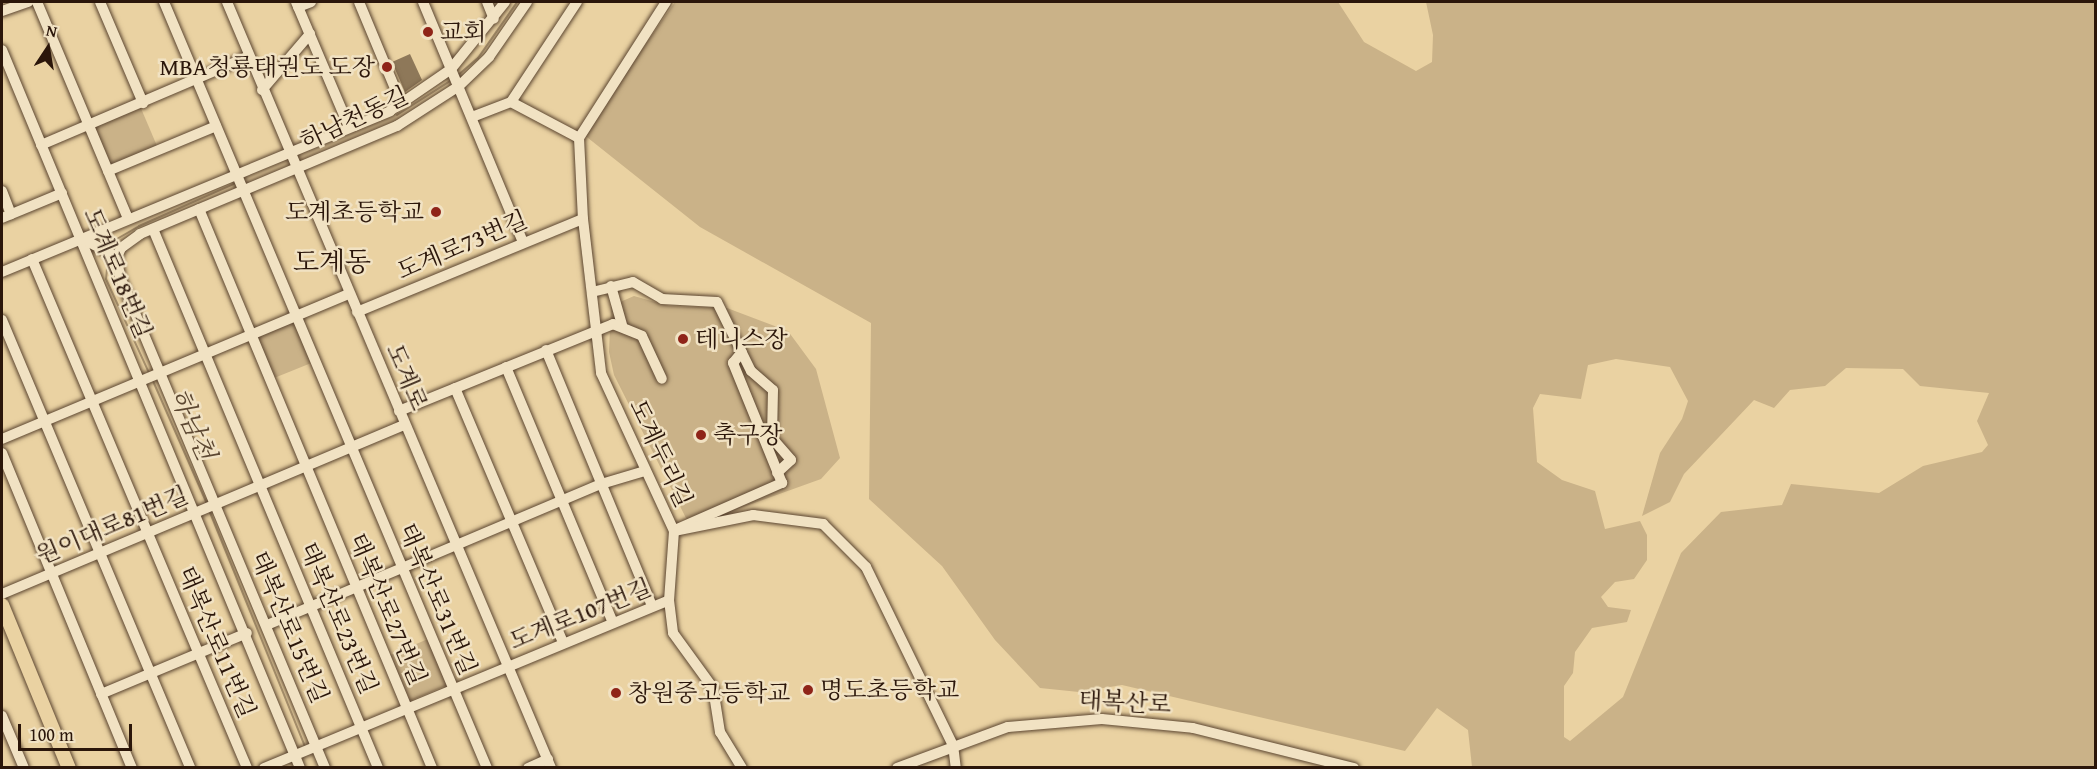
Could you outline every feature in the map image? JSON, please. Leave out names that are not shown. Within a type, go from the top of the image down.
[{"type":"main road","points":[[2,604],[69,768]]},
{"type":"street","points":[[2,11],[28,2]]},
{"type":"street","points":[[37,2],[128,218]]},
{"type":"street","points":[[100,2],[143,103]]},
{"type":"street","name":"태복산로31번길","points":[[164,2],[487,768]]},
{"type":"street","name":"도계로","points":[[227,2],[262,90],[550,763]]},
{"type":"street","points":[[311,2],[297,4],[349,127]]},
{"type":"street","points":[[358,2],[401,103]]},
{"type":"street","points":[[423,2],[524,242]]},
{"type":"street","points":[[487,2],[494,20]]},
{"type":"street","points":[[2,272],[288,151],[390,111],[401,103],[455,78],[505,2]]},
{"type":"street","name":"하남천동길","points":[[111,254],[130,239],[295,167],[397,126],[455,78],[489,57],[527,2]]},
{"type":"street","points":[[472,117],[511,102],[577,2]]},
{"type":"street","points":[[511,102],[579,138],[664,5],[650,2]]},
{"type":"street","points":[[262,90],[310,34]]},
{"type":"street","name":"도계로18번길","points":[[2,50],[7,76],[41,145],[199,511],[300,768]]},
{"type":"street","points":[[41,145],[248,57]]},
{"type":"street","points":[[390,111],[397,126]]},
{"type":"street","points":[[108,171],[216,126]]},
{"type":"street","name":"도계두리길","points":[[579,138],[583,219],[601,374],[674,531],[669,600],[673,633],[713,688],[724,744],[742,768]]},
{"type":"street","points":[[2,191],[6,216],[62,193]]},
{"type":"street","name":"태복산로27번길","points":[[199,209],[432,768]]},
{"type":"street","name":"도계로73번길","points":[[357,312],[583,219]]},
{"type":"street","name":"태복산로23번길","points":[[153,229],[378,768]]},
{"type":"street","points":[[81,238],[111,254]]},
{"type":"street","name":"태복산로15번길","points":[[111,254],[214,505],[318,745],[325,768]]},
{"type":"street","name":"태복산로11번길","points":[[32,259],[247,768]]},
{"type":"street","points":[[592,292],[633,282],[662,299],[717,302],[751,371],[773,390],[772,438],[791,460],[777,473]]},
{"type":"street","points":[[611,286],[622,325],[642,336],[662,378]]},
{"type":"street","points":[[2,439],[349,294]]},
{"type":"street","points":[[2,320],[190,768]]},
{"type":"street","points":[[399,411],[546,350],[622,325]]},
{"type":"street","points":[[546,350],[652,606]]},
{"type":"street","points":[[674,531],[766,493],[782,483],[733,363],[742,352]]},
{"type":"street","points":[[506,367],[612,621]]},
{"type":"street","points":[[455,388],[562,643]]},
{"type":"street","name":"원이대로81번길","points":[[2,594],[405,425]]},
{"type":"street","points":[[2,453],[132,768]]},
{"type":"street","points":[[267,625],[601,484],[645,471]]},
{"type":"street","points":[[674,531],[753,515],[823,524],[866,567],[953,745],[956,768]]},
{"type":"street","name":"도계로107번길","points":[[264,768],[612,621],[669,600]]},
{"type":"street","points":[[102,694],[247,633]]},
{"type":"street","points":[[2,716],[24,768]]},
{"type":"street","name":"태복산로","points":[[897,768],[953,745],[1008,727],[1102,719],[1193,728],[1354,768]]},
{"type":"street","points":[[528,768],[550,763]]},
{"type":"shaded area","points":[[675,2],[1338,2],[1364,42],[1416,71],[1432,62],[1433,35],[1426,2],[2095,2],[2095,767],[1472,767],[1468,730],[1437,708],[1405,751],[1122,685],[1079,692],[1040,688],[995,640],[942,566],[869,499],[871,323],[700,227],[583,134]],"holes":[[[1616,359],[1670,367],[1688,401],[1682,419],[1660,453],[1642,516],[1670,502],[1684,474],[1754,400],[1774,408],[1790,390],[1825,386],[1846,368],[1903,369],[1920,386],[1989,393],[1977,421],[1988,445],[1982,452],[1923,466],[1879,493],[1791,484],[1782,505],[1721,512],[1681,553],[1623,697],[1570,741],[1564,737],[1564,686],[1573,673],[1575,652],[1592,628],[1627,622],[1631,610],[1608,607],[1601,597],[1615,582],[1634,579],[1647,560],[1647,535],[1640,521],[1605,529],[1595,491],[1562,480],[1537,462],[1533,408],[1540,394],[1581,399],[1588,365]]]},
{"type":"shaded area","points":[[140,106],[158,148],[110,169],[92,126]]},
{"type":"shaded area","points":[[634,296],[669,306],[727,308],[788,331],[816,369],[840,458],[821,479],[690,526],[614,375],[609,352],[611,306]]},
{"type":"shaded area","points":[[295,321],[312,363],[269,380],[252,338]]},
{"type":"shaded area","points":[[428,639],[448,685],[408,702],[388,656]]},
{"type":"building","points":[[410,54],[422,80],[405,92],[392,62]]},
{"type":"waterway","name":"하남천","points":[[457,76],[478,58],[517,2]]},
{"type":"waterway","name":"하남천","points":[[397,115],[453,79]]},
{"type":"waterway","name":"하남천","points":[[111,248],[115,240],[139,226],[234,184]]},
{"type":"waterway","name":"하남천","points":[[108,257],[106,279],[149,373]]},
{"type":"waterway","name":"하남천","points":[[153,381],[207,504]]},
{"type":"waterway","name":"하남천","points":[[209,510],[305,746]]},
{"type":"place","name":"교회","points":[[428,32]]},
{"type":"place","name":"MBA청룡태권도 도장","points":[[387,67]]},
{"type":"place","name":"도계초등학교","points":[[436,212]]},
{"type":"place","name":"테니스장","points":[[683,339]]},
{"type":"place","name":"축구장","points":[[701,435]]},
{"type":"place","name":"명도초등학교","points":[[808,690]]},
{"type":"place","name":"창원중고등학교","points":[[616,693]]},
{"type":"district","name":"도계동","points":[[332,262]]}]
